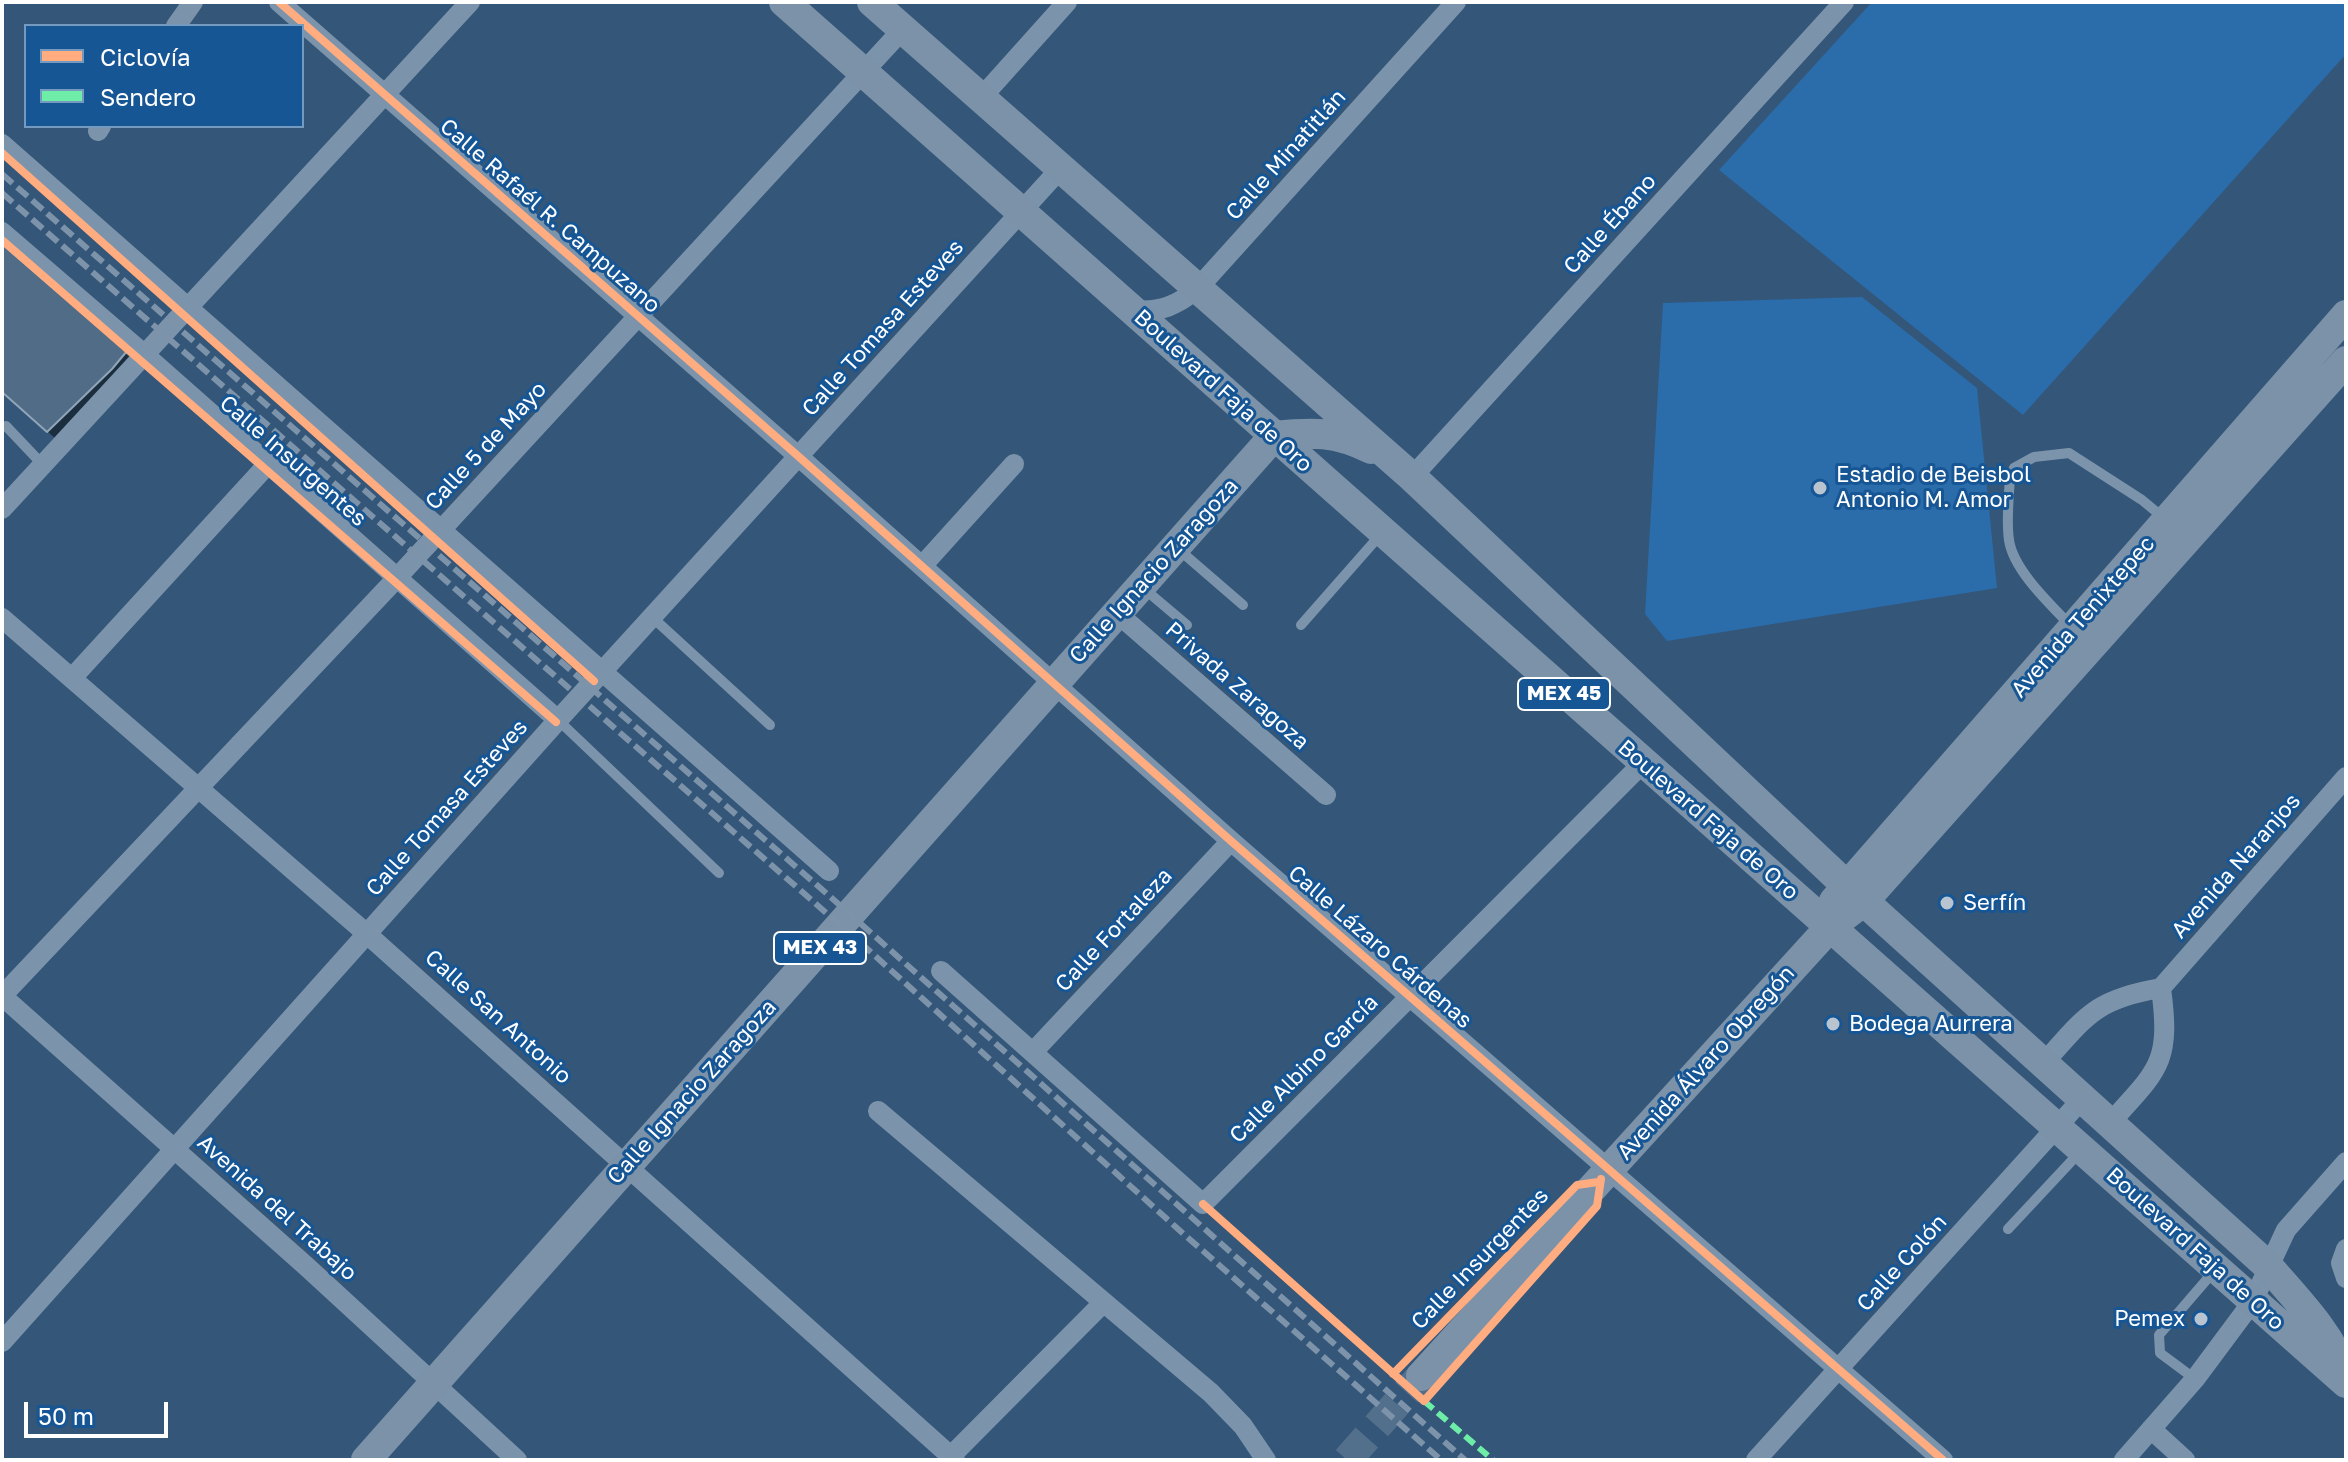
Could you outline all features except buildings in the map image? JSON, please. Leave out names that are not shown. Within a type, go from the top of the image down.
[{"type":"main road","name":"Boulevard Faja de Oro","points":[[784,2],[2346,1380]]},
{"type":"main road","name":"Boulevard Faja de Oro","points":[[872,2],[1412,477],[1856,894],[2268,1266],[2337,1353],[2346,1380]]},
{"type":"main road","name":"Avenida Tenixtepec","points":[[1824,922],[1856,894],[2108,608],[2340,357],[2346,315]]},
{"type":"main road","name":"Avenida Tenixtepec","points":[[1856,894],[2073,628],[2108,608],[2167,521],[2340,357]]},
{"type":"main road","points":[[1274,436],[1311,432],[1349,438],[1381,454],[1412,477]]},
{"type":"main road","name":"Calle Ignacio Zaragoza","points":[[366,1460],[1274,436]]},
{"type":"main road","name":"Avenida Álvaro Obregón","points":[[1421,1376],[1609,1170],[1824,922]]},
{"type":"street","points":[[177,24],[193,2]]},
{"type":"street","name":"Calle Rafaél R. Campuzano","points":[[279,2],[304,24]]},
{"type":"street","points":[[2,509],[470,2]]},
{"type":"street","points":[[981,98],[1067,2]]},
{"type":"street","name":"Calle Minatitlán","points":[[1134,310],[1150,312],[1164,309],[1198,288],[1456,2]]},
{"type":"street","name":"Calle Ébano","points":[[1412,477],[1844,2]]},
{"type":"street","name":"Calle Rafaél R. Campuzano","points":[[304,24],[798,456]]},
{"type":"street","name":"Calle 5 de Mayo","points":[[2,995],[440,531],[903,29]]},
{"type":"street","name":"Calle Insurgentes","points":[[2,144],[829,871]]},
{"type":"street","name":"Calle Tomasa Esteves","points":[[2,1342],[558,720],[1061,168]]},
{"type":"street","name":"Calle Insurgentes","points":[[2,232],[558,720]]},
{"type":"street","name":"Calle Lázaro Cárdenas","points":[[798,456],[1231,841],[1943,1460]]},
{"type":"street","points":[[72,678],[268,464]]},
{"type":"street","points":[[922,566],[1014,464]]},
{"type":"street","name":"Privada Zaragoza","points":[[1117,613],[1326,795]]},
{"type":"street","name":"Calle San Antonio","points":[[2,618],[628,1164],[951,1459]]},
{"type":"street","name":"Calle Albino García","points":[[1033,1052],[1203,1204],[1643,763]]},
{"type":"street","name":"Avenida Naranjos","points":[[2161,988],[2346,777]]},
{"type":"street","name":"Calle Fortaleza","points":[[1033,1052],[1231,841]]},
{"type":"street","points":[[941,971],[1033,1052]]},
{"type":"street","points":[[2043,1064],[2087,1016],[2108,1002],[2131,993],[2161,988],[2166,1036],[2161,1060],[2149,1080],[2110,1123]]},
{"type":"street","name":"Avenida del Trabajo","points":[[2,995],[517,1460]]},
{"type":"street","name":"Calle Colón","points":[[1756,1460],[2083,1098]]},
{"type":"street","points":[[878,1111],[1211,1393],[1243,1426],[1266,1460]]},
{"type":"street","points":[[2124,1460],[2195,1379],[2253,1301],[2286,1230],[2346,1162]]},
{"type":"street","points":[[2346,1249],[2341,1263],[2346,1278]]},
{"type":"street","points":[[951,1459],[1104,1302]]},
{"type":"street","points":[[2151,1429],[2185,1460]]},
{"type":"lane","points":[[2,427],[6,426],[43,465]]},
{"type":"lane","points":[[2073,628],[2047,602],[2013,557],[2008,539],[2010,477],[2014,468],[2034,457],[2069,453],[2142,500],[2167,521]]},
{"type":"lane","points":[[1301,625],[1382,532]]},
{"type":"lane","points":[[1175,547],[1243,605]]},
{"type":"lane","points":[[1141,585],[1187,625]]},
{"type":"lane","points":[[652,617],[770,725]]},
{"type":"lane","points":[[558,720],[719,873]]},
{"type":"lane","points":[[2008,1229],[2083,1149]]},
{"type":"lane","points":[[2195,1379],[2160,1353],[2159,1335],[2216,1268]]},
{"type":"shaded area","points":[[1872,2],[2346,2],[2346,54],[2023,415],[1719,170]]},
{"type":"shaded area","name":"Estadio de Beisbol Antonio M. Amor","points":[[1862,297],[1977,388],[1997,588],[1667,641],[1645,614],[1663,303]]},
{"type":"tunnel","points":[[1347,1460],[1421,1376]]},
{"type":"railway","points":[[2,174],[826,893],[1465,1460]]},
{"type":"railway","points":[[2,193],[863,945],[1178,1229],[1441,1460]]},
{"type":"marked path","points":[[1424,1401],[1493,1460]]},
{"type":"cycle path","points":[[279,2],[798,456],[1231,841],[1943,1460]]},
{"type":"cycle path","points":[[2,153],[594,681]]},
{"type":"cycle path","points":[[2,240],[556,722]]},
{"type":"cycle path","points":[[1203,1204],[1424,1401],[1597,1206],[1601,1179]]},
{"type":"cycle path","points":[[1393,1374],[1577,1185],[1598,1182]]},
{"type":"place","name":"Estadio de Beisbol Antonio M. Amor","points":[[1820,488]]},
{"type":"place","name":"Serfín","points":[[1947,903]]},
{"type":"place","name":"Bodega Aurrera","points":[[1833,1024]]},
{"type":"place","name":"Pemex","points":[[2201,1319]]}]
